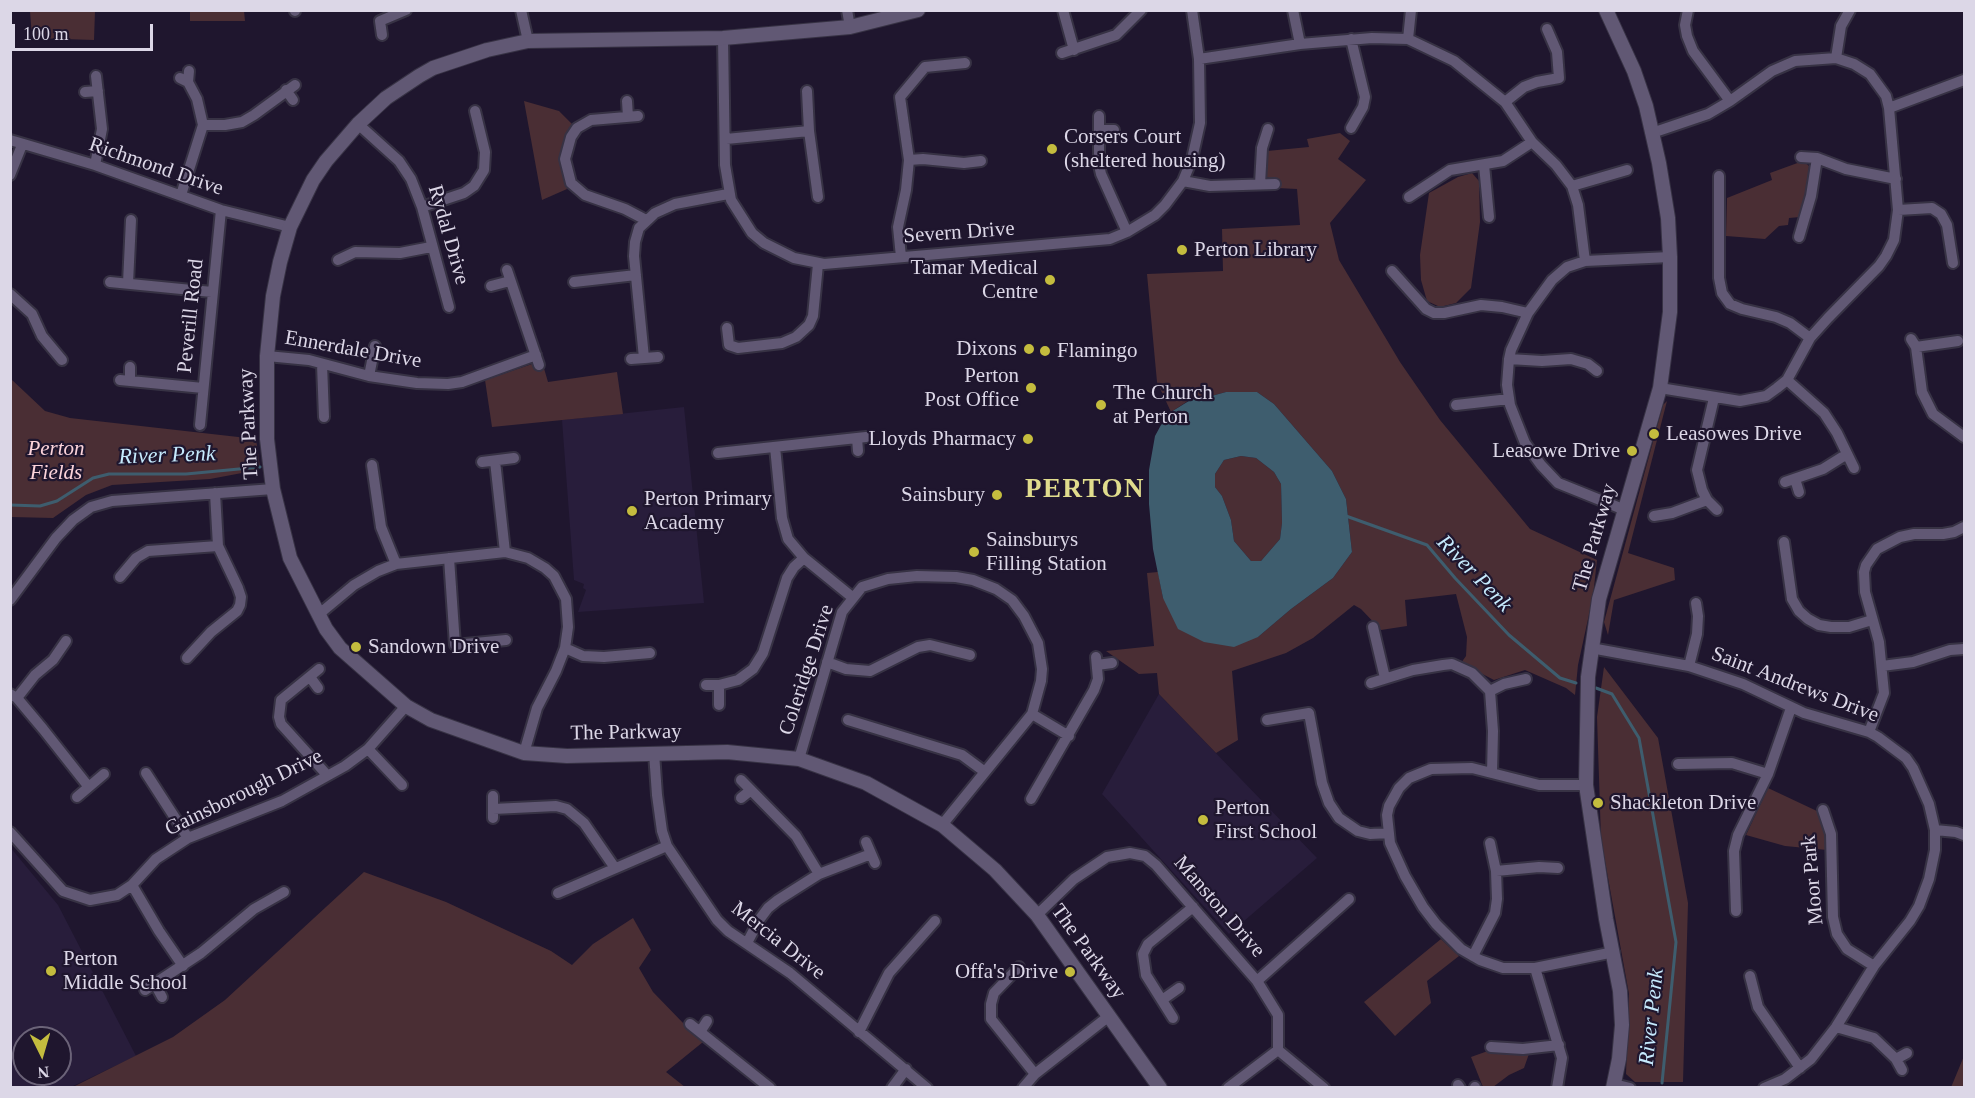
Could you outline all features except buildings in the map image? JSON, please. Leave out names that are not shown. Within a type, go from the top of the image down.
[{"type":"street","points":[[382,35],[380,21],[405,10]]},
{"type":"street","points":[[521,10],[528,40]]},
{"type":"street","points":[[847,10],[850,27]]},
{"type":"street","name":"The Parkway","points":[[918,10],[850,27],[723,38],[528,40],[487,50],[433,68],[386,98],[358,124],[313,180],[290,227],[273,296],[267,356],[267,439],[273,489],[291,558],[318,615],[339,648],[406,706],[431,720],[524,753],[567,756],[727,752],[799,759],[866,783],[942,825],[995,870],[1037,915],[1160,1088]]},
{"type":"street","points":[[1062,53],[1116,36],[1141,10]]},
{"type":"street","name":"Severn Drive","points":[[723,38],[728,194],[752,233],[764,243],[794,258],[818,264],[1110,239],[1127,232],[1155,215],[1183,181],[1192,159],[1200,123],[1199,59],[1192,10]]},
{"type":"street","points":[[1293,10],[1300,44]]},
{"type":"street","points":[[1407,39],[1411,10]]},
{"type":"street","name":"The Parkway","points":[[1606,10],[1634,71],[1646,106],[1668,218],[1670,257],[1670,312],[1659,388],[1599,599],[1588,677],[1587,785],[1606,919],[1614,952],[1622,1024],[1619,1059],[1613,1086]]},
{"type":"street","points":[[1688,10],[1685,25],[1693,51],[1730,101]]},
{"type":"street","points":[[1836,58],[1842,26],[1850,10]]},
{"type":"street","points":[[1067,12],[1074,50]]},
{"type":"street","points":[[1505,102],[1524,87],[1559,78],[1557,52],[1547,28]]},
{"type":"street","points":[[1199,59],[1351,39],[1407,39],[1420,43],[1454,61],[1505,102],[1532,142],[1556,165],[1572,186],[1578,205],[1585,261]]},
{"type":"street","points":[[1351,39],[1365,97],[1363,107],[1351,129]]},
{"type":"street","points":[[1652,133],[1708,114],[1772,71],[1795,62],[1836,58],[1854,64],[1870,74],[1886,96],[1898,210],[1894,240],[1879,266],[1810,338],[1787,380],[1766,396],[1740,401],[1659,388]]},
{"type":"street","points":[[901,257],[898,226],[906,190],[909,160],[900,97],[925,67],[965,63]]},
{"type":"street","points":[[95,165],[102,129],[96,76]]},
{"type":"street","points":[[182,195],[203,125],[197,99],[186,77]]},
{"type":"street","points":[[1889,108],[1959,82],[1959,95]]},
{"type":"street","points":[[203,125],[242,122],[290,88],[293,100]]},
{"type":"street","points":[[85,92],[98,91]]},
{"type":"street","points":[[807,91],[809,131],[818,197]]},
{"type":"street","points":[[627,101],[633,116],[591,120],[577,128],[567,148],[565,159],[567,172],[571,183],[585,195],[625,209],[646,220]]},
{"type":"street","points":[[422,207],[464,193],[474,186],[484,170],[484,143],[475,111]]},
{"type":"street","points":[[1099,116],[1101,174],[1127,232]]},
{"type":"street","name":"Rydal Drive","points":[[358,124],[403,167],[411,179],[422,207],[449,307]]},
{"type":"street","points":[[1260,184],[1262,148],[1268,129]]},
{"type":"street","points":[[1099,130],[1114,130]]},
{"type":"street","points":[[726,139],[809,131]]},
{"type":"street","name":"Richmond Drive","points":[[10,140],[95,165],[221,210],[290,227]]},
{"type":"street","points":[[1409,196],[1450,170],[1503,161],[1532,142]]},
{"type":"street","points":[[10,175],[22,145]]},
{"type":"street","points":[[1801,157],[1817,158],[1846,169],[1896,179]]},
{"type":"street","points":[[1797,229],[1810,196],[1817,158]]},
{"type":"street","points":[[909,160],[964,163],[981,161]]},
{"type":"street","points":[[1484,165],[1489,217]]},
{"type":"street","points":[[1572,186],[1627,170]]},
{"type":"street","points":[[1719,176],[1724,192],[1719,278],[1722,293],[1730,304],[1776,317],[1790,323],[1810,338]]},
{"type":"street","points":[[1183,181],[1210,186],[1275,184]]},
{"type":"street","points":[[644,358],[634,242],[639,228],[655,213],[675,204],[728,194]]},
{"type":"street","points":[[1898,210],[1932,208],[1941,214],[1947,225],[1953,263]]},
{"type":"street","name":"Peverill Road","points":[[200,425],[221,210]]},
{"type":"street","points":[[128,283],[131,220]]},
{"type":"street","points":[[338,260],[355,252],[400,253],[431,247]]},
{"type":"street","points":[[1625,510],[1558,483],[1541,465],[1525,443],[1517,426],[1507,385],[1509,359],[1528,313],[1552,280],[1567,267],[1585,261],[1670,257]]},
{"type":"street","points":[[727,328],[729,345],[738,348],[782,343],[796,337],[809,325],[813,316],[818,264]]},
{"type":"street","points":[[1392,271],[1426,309],[1434,313],[1481,305],[1528,313]]},
{"type":"street","points":[[581,278],[636,275]]},
{"type":"street","name":"Ennerdale Drive","points":[[267,356],[309,360],[369,376],[417,383],[462,382],[537,360],[508,276],[490,286]]},
{"type":"street","points":[[110,282],[212,292]]},
{"type":"street","points":[[10,294],[32,314],[42,336],[62,360]]},
{"type":"street","points":[[1958,341],[1914,343],[1922,392],[1933,414],[1965,437]]},
{"type":"street","points":[[369,376],[375,346]]},
{"type":"street","points":[[631,359],[658,357]]},
{"type":"street","points":[[1509,359],[1571,359],[1587,364],[1598,371]]},
{"type":"street","points":[[322,364],[324,417]]},
{"type":"street","points":[[130,367],[125,381],[203,388]]},
{"type":"street","points":[[1787,380],[1824,413],[1837,433],[1854,468]]},
{"type":"street","points":[[1714,398],[1697,470],[1702,490],[1707,500],[1717,510]]},
{"type":"street","points":[[1456,405],[1509,399]]},
{"type":"street","points":[[718,453],[732,457],[775,447],[862,437],[858,452]]},
{"type":"street","points":[[775,447],[784,530],[788,539],[804,558],[852,597]]},
{"type":"street","points":[[1799,492],[1790,480],[1823,469],[1847,454]]},
{"type":"street","points":[[482,462],[514,459]]},
{"type":"street","points":[[495,461],[505,552]]},
{"type":"street","points":[[372,465],[381,527],[396,564]]},
{"type":"street","points":[[10,600],[56,538],[72,520],[92,507],[112,501],[273,489]]},
{"type":"street","points":[[202,660],[191,654],[211,632],[237,611],[241,597],[218,546],[215,493]]},
{"type":"street","points":[[1654,516],[1672,513],[1707,500]]},
{"type":"street","points":[[1869,732],[1884,693],[1879,642],[1865,592],[1864,572],[1870,557],[1884,544],[1900,537],[1942,534],[1965,527]]},
{"type":"street","points":[[1784,542],[1792,599],[1799,611],[1808,619],[1819,626],[1831,627],[1849,627],[1872,620]]},
{"type":"street","points":[[120,577],[136,558],[148,551],[218,546]]},
{"type":"street","points":[[318,615],[354,585],[396,564],[505,552],[528,558],[545,568],[561,587],[566,599],[568,615],[565,648],[537,708],[524,753]]},
{"type":"street","points":[[1774,558],[1786,557]]},
{"type":"street","points":[[449,558],[455,645],[506,640]]},
{"type":"street","points":[[706,685],[719,685],[738,680],[753,669],[763,653],[787,578],[804,558]]},
{"type":"street","name":"Coleridge Drive","points":[[799,759],[842,612],[862,587],[875,582],[917,576],[956,577],[996,588],[1012,600],[1024,616],[1038,643],[1042,669],[1041,681],[1032,714],[942,825]]},
{"type":"street","points":[[1689,666],[1697,634],[1696,603]]},
{"type":"street","points":[[1372,627],[1385,678]]},
{"type":"street","points":[[66,641],[53,660],[14,696],[87,786]]},
{"type":"street","points":[[827,662],[846,669],[870,671],[918,647],[930,645],[970,654]]},
{"type":"street","points":[[565,648],[583,656],[604,657],[650,653]]},
{"type":"street","name":"Saint Andrews Drive","points":[[1591,648],[1689,666],[1743,684],[1791,708],[1878,736],[1906,758],[1929,804],[1935,830],[1935,850],[1929,879],[1919,906],[1910,921],[1874,966],[1836,1027],[1811,1059],[1785,1079],[1764,1088]]},
{"type":"street","points":[[1882,666],[1913,662],[1950,650],[1965,649]]},
{"type":"street","points":[[1038,796],[1094,690],[1098,679],[1096,661],[1112,663]]},
{"type":"street","points":[[1371,683],[1452,664],[1472,673],[1490,691],[1493,731],[1492,773]]},
{"type":"street","points":[[320,669],[281,700],[279,717],[281,724],[327,775]]},
{"type":"street","points":[[310,677],[318,688]]},
{"type":"street","points":[[1490,691],[1504,684],[1526,679]]},
{"type":"street","points":[[719,685],[719,705]]},
{"type":"street","name":"Gainsborough Drive","points":[[10,832],[63,891],[90,900],[117,895],[132,885],[156,859],[188,838],[282,801],[368,749],[406,706]]},
{"type":"street","points":[[1739,905],[1734,851],[1738,835],[1768,774],[1791,708]]},
{"type":"street","points":[[1267,720],[1309,712],[1322,783],[1329,803],[1340,818],[1358,831],[1370,834],[1389,833]]},
{"type":"street","points":[[1032,714],[1069,736]]},
{"type":"street","points":[[848,720],[962,755],[985,772]]},
{"type":"street","points":[[368,749],[402,785]]},
{"type":"street","name":"Mercia Drive","points":[[654,753],[662,831],[667,846],[717,920],[728,931],[790,973],[927,1088]]},
{"type":"street","points":[[1678,764],[1732,763],[1768,774]]},
{"type":"street","points":[[1587,785],[1539,785],[1472,768],[1431,769],[1409,778],[1389,806],[1390,843],[1423,907],[1450,939],[1473,956],[1503,968],[1535,968],[1614,952]]},
{"type":"street","points":[[146,773],[188,838]]},
{"type":"street","points":[[77,797],[87,786],[104,774]]},
{"type":"street","points":[[741,780],[796,836],[819,874]]},
{"type":"street","points":[[741,798],[751,790]]},
{"type":"street","points":[[493,796],[493,814],[556,806],[567,809],[584,823],[615,868]]},
{"type":"street","name":"Moor Park","points":[[1823,810],[1831,834],[1833,917],[1837,934],[1847,948],[1874,966]]},
{"type":"street","points":[[1935,830],[1965,835]]},
{"type":"street","points":[[747,943],[768,908],[819,874],[873,859],[866,842]]},
{"type":"street","points":[[1473,956],[1495,914],[1496,871],[1490,843]]},
{"type":"street","points":[[558,893],[667,846]]},
{"type":"street","name":"Manston Drive","points":[[1037,915],[1074,879],[1107,857],[1124,853],[1145,856],[1156,865],[1257,981],[1278,1015],[1278,1050]]},
{"type":"street","points":[[1496,871],[1539,867],[1558,868]]},
{"type":"street","points":[[132,885],[183,966]]},
{"type":"street","points":[[145,990],[183,966],[275,893]]},
{"type":"street","points":[[1257,981],[1349,899]]},
{"type":"street","points":[[1173,1018],[1146,975],[1143,954],[1148,944],[1193,907]]},
{"type":"street","points":[[859,1032],[889,973],[935,921]]},
{"type":"street","points":[[1019,967],[994,993],[991,1019],[1035,1074]]},
{"type":"street","points":[[1535,968],[1562,1058],[1557,1088]]},
{"type":"street","points":[[1750,976],[1758,1007],[1800,1068]]},
{"type":"street","points":[[155,984],[162,997]]},
{"type":"street","points":[[1161,1000],[1179,988]]},
{"type":"street","points":[[1023,1088],[1035,1074],[1109,1016]]},
{"type":"street","points":[[700,1032],[707,1021]]},
{"type":"street","points":[[690,1024],[770,1088]]},
{"type":"street","points":[[1836,1027],[1874,1038],[1896,1059],[1902,1070]]},
{"type":"street","points":[[1491,1047],[1523,1049],[1559,1044]]},
{"type":"street","points":[[1228,1088],[1278,1050],[1324,1088]]},
{"type":"street","points":[[1896,1059],[1907,1053]]},
{"type":"street","points":[[892,1088],[906,1069]]},
{"type":"street","points":[[1613,1086],[1630,1088]]},
{"type":"shaded area","name":"Perton Primary Academy","points":[[684,407],[704,603],[578,612],[586,590],[583,588],[584,584],[574,580],[562,420]]},
{"type":"shaded area","name":"Perton First School","points":[[1159,694],[1317,858],[1229,934],[1102,794]]},
{"type":"shaded area","name":"Perton Middle School","points":[[10,847],[58,905],[136,1056],[71,1087],[11,1087]]},
{"type":"green space","points":[[30,11],[95,11],[94,40],[32,38]]},
{"type":"green space","points":[[190,11],[244,11],[245,21],[190,21]]},
{"type":"green space","points":[[524,101],[559,111],[572,124],[561,150],[560,164],[567,189],[542,200]]},
{"type":"green space","points":[[1340,133],[1350,141],[1338,159],[1366,180],[1330,223],[1339,260],[1400,362],[1440,420],[1530,529],[1597,560],[1593,596],[1578,665],[1575,695],[1566,688],[1525,670],[1494,680],[1461,663],[1466,656],[1467,637],[1456,594],[1405,600],[1407,626],[1381,630],[1361,609],[1354,605],[1313,638],[1286,653],[1232,671],[1238,740],[1216,753],[1159,694],[1157,673],[1139,674],[1106,651],[1154,646],[1147,573],[1158,572],[1163,598],[1258,637],[1333,578],[1352,552],[1346,499],[1332,471],[1274,404],[1257,392],[1226,392],[1197,400],[1191,399],[1171,412],[1157,382],[1147,274],[1223,271],[1222,229],[1300,225],[1297,189],[1277,188],[1279,181],[1266,177],[1267,151],[1309,147],[1307,139]]},
{"type":"green space","points":[[1803,161],[1809,166],[1806,195],[1800,217],[1789,218],[1788,225],[1779,226],[1765,239],[1726,236],[1727,198],[1772,180],[1770,173]]},
{"type":"green space","points":[[1472,173],[1479,181],[1480,222],[1471,288],[1456,303],[1440,307],[1427,301],[1421,280],[1420,255],[1429,193],[1458,177]]},
{"type":"green space","points":[[532,364],[537,367],[543,365],[548,382],[617,372],[623,414],[492,427],[485,380]]},
{"type":"green space","name":"Perton Fields","points":[[10,378],[45,411],[70,418],[256,439],[260,467],[258,470],[210,479],[112,485],[86,495],[53,518],[11,517]]},
{"type":"green space","points":[[1667,401],[1628,553],[1674,568],[1675,580],[1614,600],[1608,635],[1604,622],[1663,405]]},
{"type":"green space","points":[[1241,456],[1256,458],[1274,472],[1281,484],[1280,539],[1261,561],[1251,561],[1234,541],[1231,520],[1222,496],[1215,487],[1215,474],[1224,460]]},
{"type":"green space","points":[[1604,667],[1658,738],[1688,903],[1683,1082],[1635,1082],[1626,1074],[1629,994],[1601,839],[1597,717]]},
{"type":"green space","points":[[1768,788],[1819,812],[1827,832],[1827,850],[1785,846],[1746,835]]},
{"type":"green space","points":[[364,872],[446,902],[551,951],[572,965],[593,944],[633,918],[651,950],[639,968],[653,992],[685,1027],[703,1042],[666,1072],[685,1087],[71,1088],[173,1037],[225,1000]]},
{"type":"green space","points":[[1441,939],[1459,956],[1427,981],[1431,1003],[1395,1036],[1364,1002]]},
{"type":"green space","points":[[1530,1051],[1524,1068],[1509,1075],[1493,1087],[1483,1087],[1471,1057],[1485,1052]]},
{"type":"green space","points":[[1964,1056],[1964,1087],[1951,1087],[1952,1085]]},
{"type":"water","points":[[1226,392],[1257,392],[1274,404],[1332,471],[1346,499],[1352,552],[1333,578],[1258,637],[1234,647],[1204,642],[1178,629],[1163,598],[1153,549],[1149,470],[1155,436],[1171,412],[1192,399],[1197,400]],"holes":[[[1241,456],[1256,458],[1274,472],[1281,484],[1280,539],[1261,561],[1251,561],[1234,541],[1231,520],[1222,496],[1215,487],[1215,474],[1224,460]]]},
{"type":"waterway","name":"River Penk","points":[[10,505],[40,506],[57,501],[93,478],[109,474],[186,474],[260,467]]},
{"type":"waterway","name":"River Penk","points":[[1346,516],[1427,545],[1509,635],[1560,678],[1576,683]]},
{"type":"waterway","name":"River Penk","points":[[1596,688],[1612,694],[1639,738],[1676,942],[1662,1083]]},
{"type":"place","name":"Corsers Court (sheltered housing)","points":[[1052,149]]},
{"type":"place","name":"Perton Library","points":[[1182,250]]},
{"type":"place","name":"Tamar Medical Centre","points":[[1050,280]]},
{"type":"place","name":"Dixons","points":[[1029,349]]},
{"type":"place","name":"Flamingo","points":[[1045,351]]},
{"type":"place","name":"Perton Post Office","points":[[1031,388]]},
{"type":"place","name":"The Church at Perton","points":[[1101,405]]},
{"type":"place","name":"Leasowes Drive","points":[[1654,434]]},
{"type":"place","name":"Lloyds Pharmacy","points":[[1028,439]]},
{"type":"place","name":"Leasowe Drive","points":[[1632,451]]},
{"type":"place","name":"Sainsbury","points":[[997,495]]},
{"type":"place","name":"Perton Primary Academy","points":[[632,511]]},
{"type":"place","name":"Sainsburys Filling Station","points":[[974,552]]},
{"type":"place","name":"Sandown Drive","points":[[356,647]]},
{"type":"place","name":"Shackleton Drive","points":[[1598,803]]},
{"type":"place","name":"Perton First School","points":[[1203,820]]},
{"type":"place","name":"Perton Middle School","points":[[51,971]]},
{"type":"place","name":"Offa's Drive","points":[[1070,972]]},
{"type":"district","name":"PERTON","points":[[1085,490]]}]
